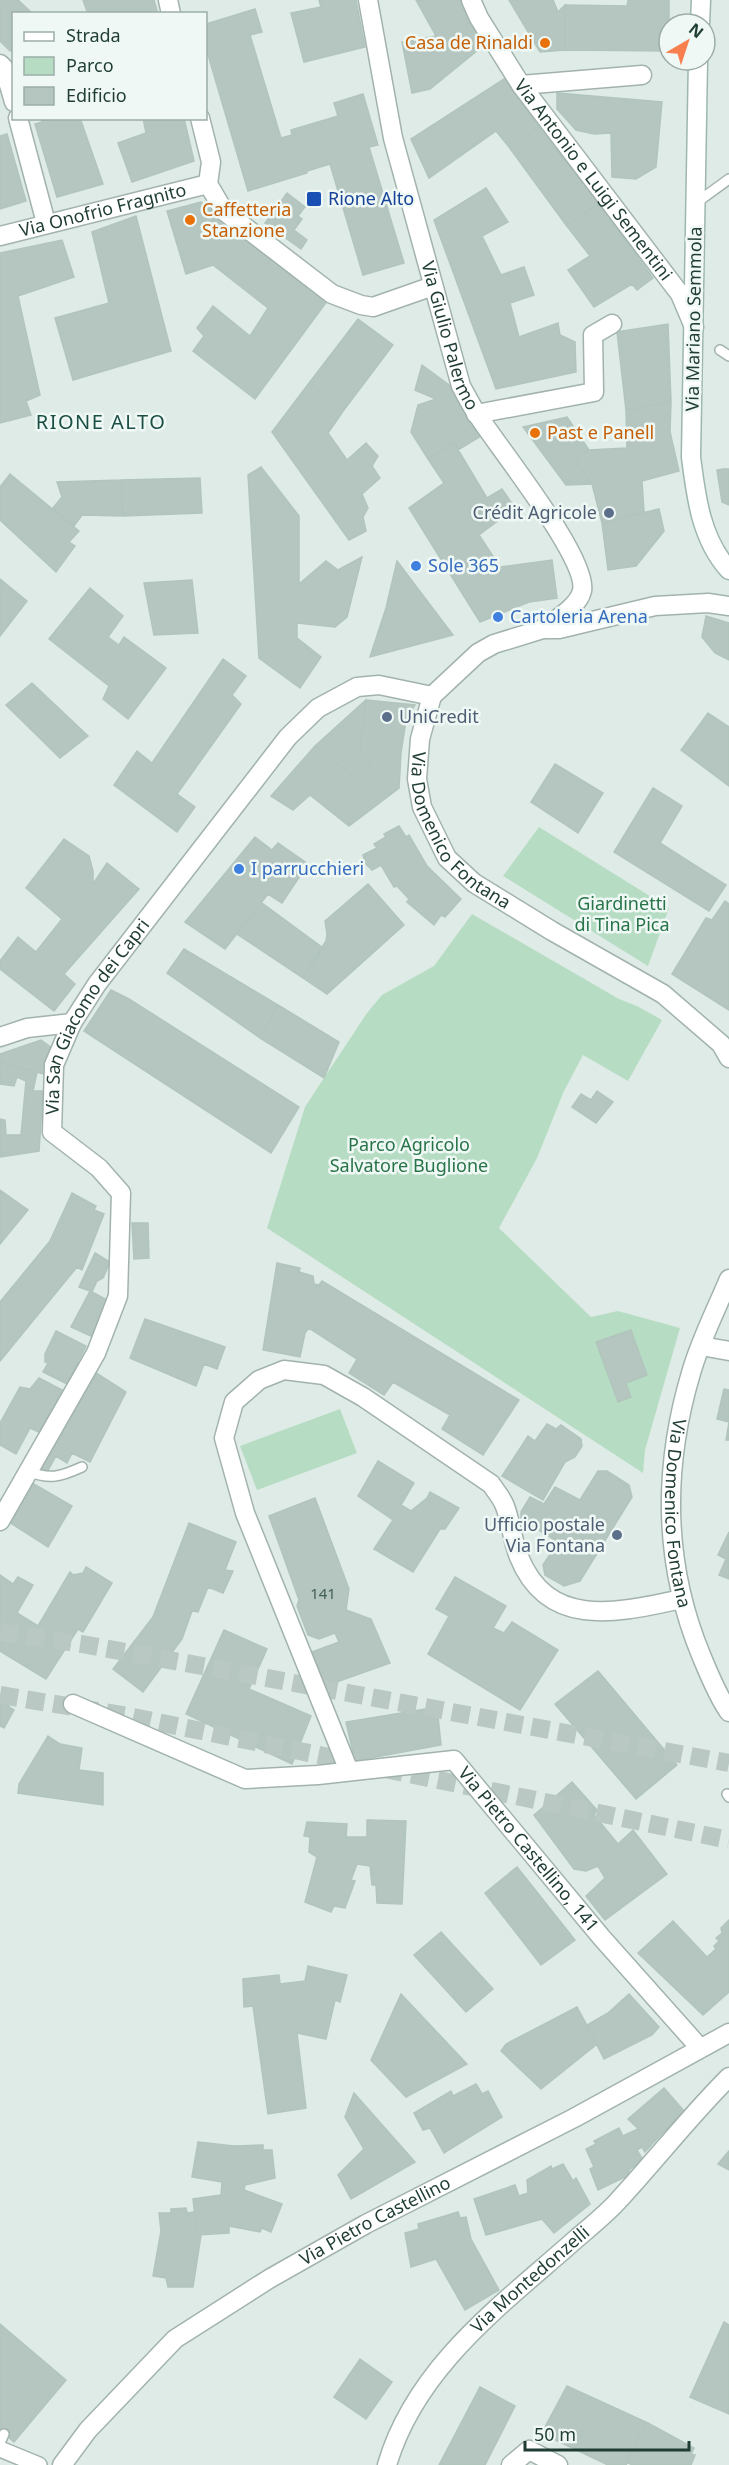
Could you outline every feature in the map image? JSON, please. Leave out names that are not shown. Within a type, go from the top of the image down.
[{"type":"street","name":"Via Giulio Palermo","points":[[368,0],[393,138],[461,386],[476,414],[566,543],[582,577],[582,592],[575,603],[543,629]]},
{"type":"street","name":"Via Antonio e Luigi Sementini","points":[[471,0],[479,18],[521,85],[680,294],[695,328]]},
{"type":"street","points":[[0,64],[4,68],[12,95]]},
{"type":"street","name":"Via Mariano Semmola","points":[[698,72],[691,457],[699,511],[710,543],[729,570]]},
{"type":"street","points":[[521,85],[642,75]]},
{"type":"street","points":[[19,120],[46,223]]},
{"type":"street","points":[[200,120],[211,162],[208,184],[224,211],[332,294],[373,307],[434,286]]},
{"type":"street","name":"Via Onofrio Fragnito","points":[[0,236],[208,184]]},
{"type":"street","points":[[476,414],[594,392],[593,335],[612,324]]},
{"type":"street","points":[[432,696],[477,653],[494,644],[543,629],[560,628],[654,606],[708,603],[729,606]]},
{"type":"street","name":"Via San Giacomo dei Capri","points":[[0,1521],[27,1470],[96,1353],[118,1296],[121,1193],[99,1168],[52,1132],[54,1065],[72,1023],[97,984],[197,852],[288,737],[318,708],[357,687],[379,685],[432,696]]},
{"type":"street","name":"Via Domenico Fontana","points":[[432,696],[420,739],[417,779],[422,807],[447,858],[474,883],[493,896],[663,994],[721,1044],[728,1055]]},
{"type":"street","points":[[0,1037],[27,1028],[72,1023]]},
{"type":"street","name":"Via Domenico Fontana","points":[[729,1279],[691,1370],[678,1423],[671,1468],[671,1535],[682,1599],[707,1670],[729,1712]]},
{"type":"street","points":[[701,1346],[729,1351]]},
{"type":"street","points":[[349,1771],[245,1513],[224,1438],[234,1402],[259,1380],[284,1370],[324,1375],[363,1397],[491,1484],[504,1503],[519,1557],[534,1584],[556,1602],[592,1613],[626,1611],[682,1599]]},
{"type":"street","name":"Via Pietro Castellino, 141","points":[[73,1704],[245,1779],[318,1775],[454,1760],[602,1938],[700,2048]]},
{"type":"street","name":"Via Pietro Castellino","points":[[62,2465],[88,2430],[175,2339],[269,2279],[366,2224],[574,2118],[729,2033]]},
{"type":"street","name":"Via Montedonzelli","points":[[387,2465],[392,2449],[427,2383],[457,2346],[616,2204],[698,2108],[729,2078]]},
{"type":"street","points":[[0,2447],[41,2465]]},
{"type":"street","points":[[511,2465],[529,2450],[558,2465]]},
{"type":"lane","points":[[696,203],[729,179]]},
{"type":"lane","points":[[720,350],[729,356]]},
{"type":"lane","points":[[27,1470],[45,1478],[64,1475],[82,1467]]},
{"type":"lane","points":[[0,2447],[4,2433]]},
{"type":"green space","name":"Giardinetti di Tina Pica","points":[[539,827],[669,908],[648,966],[503,876]]},
{"type":"green space","name":"Parco Agricolo Salvatore Buglione","points":[[472,914],[619,999],[662,1020],[628,1081],[583,1055],[564,1091],[537,1158],[499,1228],[591,1317],[618,1311],[680,1328],[645,1450],[643,1473],[267,1228],[305,1107],[367,1013],[382,995],[434,966]]},
{"type":"green space","points":[[340,1409],[357,1453],[257,1490],[240,1446]]},
{"type":"building","points":[[0,0],[18,0],[31,12],[12,12],[12,50],[0,41]]},
{"type":"building","points":[[83,0],[154,0],[157,12],[87,12]]},
{"type":"building","points":[[319,0],[356,0],[365,47],[304,62],[291,13],[321,7]]},
{"type":"building","points":[[416,0],[461,0],[484,45],[430,89],[412,93],[402,42],[436,36]]},
{"type":"building","points":[[509,0],[553,0],[558,12],[565,5],[565,50],[540,52]]},
{"type":"building","points":[[628,0],[669,0],[669,12],[657,12],[657,51],[565,50],[565,5],[627,6]]},
{"type":"building","points":[[255,9],[262,32],[250,35],[281,138],[292,135],[291,130],[338,116],[334,103],[363,94],[378,145],[369,147],[404,263],[363,275],[330,164],[248,191],[207,51],[207,24]]},
{"type":"building","points":[[504,79],[539,127],[509,147],[496,131],[429,178],[411,139]]},
{"type":"building","points":[[557,93],[662,102],[656,167],[636,179],[612,177],[611,133],[594,134],[576,130],[557,109]]},
{"type":"building","points":[[42,120],[81,120],[103,184],[57,197],[35,124],[42,122]]},
{"type":"building","points":[[143,120],[184,120],[194,161],[132,182],[118,143],[146,133]]},
{"type":"building","points":[[539,127],[599,204],[566,225],[509,147]]},
{"type":"building","points":[[7,134],[26,201],[0,209],[0,136]]},
{"type":"building","points":[[486,188],[508,222],[482,236],[501,275],[524,267],[534,295],[510,303],[519,337],[558,323],[560,335],[575,342],[576,372],[496,389],[434,220]]},
{"type":"building","points":[[287,193],[305,207],[298,216],[302,219],[294,230],[307,240],[301,249],[265,223]]},
{"type":"building","points":[[201,202],[328,300],[255,399],[193,351],[204,336],[197,328],[213,306],[250,336],[268,308],[213,265],[186,274],[167,211]]},
{"type":"building","points":[[599,204],[653,278],[637,290],[632,284],[594,307],[568,270],[590,256],[566,225]]},
{"type":"building","points":[[136,216],[171,351],[73,380],[55,318],[109,303],[92,232]]},
{"type":"building","points":[[62,240],[74,277],[18,296],[40,395],[26,401],[31,415],[0,423],[0,253]]},
{"type":"building","points":[[358,319],[393,345],[344,410],[309,383]]},
{"type":"building","points":[[668,324],[671,402],[626,410],[617,332]]},
{"type":"building","points":[[422,365],[456,390],[481,436],[458,450],[454,443],[428,459],[411,432],[418,405],[436,399],[415,390]]},
{"type":"building","points":[[309,383],[344,410],[328,433],[347,460],[366,443],[378,456],[372,466],[380,478],[362,494],[368,508],[363,517],[366,531],[349,540],[272,432]]},
{"type":"building","points":[[671,402],[670,432],[679,471],[642,481],[644,512],[602,523],[592,484],[575,461],[589,450],[627,448],[626,410]]},
{"type":"building","points":[[567,417],[589,450],[575,461],[592,484],[566,485],[523,427]]},
{"type":"building","points":[[454,443],[487,498],[502,489],[515,508],[479,535],[500,567],[552,560],[557,598],[529,602],[480,622],[409,508],[444,483],[428,459]]},
{"type":"building","points":[[261,467],[299,516],[299,584],[326,561],[338,570],[362,557],[347,617],[335,627],[297,623],[297,638],[321,657],[300,688],[259,658],[248,475]]},
{"type":"building","points":[[729,469],[729,505],[722,502],[717,470]]},
{"type":"building","points":[[10,474],[79,531],[69,542],[75,546],[56,572],[0,520],[0,487]]},
{"type":"building","points":[[200,478],[202,513],[123,516],[121,480]]},
{"type":"building","points":[[121,480],[123,516],[82,515],[74,526],[53,508],[62,497],[57,482]]},
{"type":"building","points":[[659,509],[664,531],[636,566],[608,570],[602,523]]},
{"type":"building","points":[[397,561],[453,635],[370,657],[386,608]]},
{"type":"building","points":[[0,579],[27,601],[0,636]]},
{"type":"building","points":[[192,580],[198,633],[154,635],[144,583]]},
{"type":"building","points":[[90,588],[123,616],[108,637],[119,645],[124,637],[166,668],[128,719],[103,699],[109,686],[49,639]]},
{"type":"building","points":[[706,616],[729,623],[729,660],[715,653],[702,637]]},
{"type":"building","points":[[223,659],[246,676],[232,695],[241,704],[177,794],[195,807],[177,832],[114,785],[137,751],[152,763]]},
{"type":"building","points":[[32,683],[88,736],[60,758],[6,705]]},
{"type":"building","points":[[366,700],[415,705],[406,721],[399,788],[349,826],[310,795],[293,810],[271,796],[315,746],[358,780],[372,766],[360,749]]},
{"type":"building","points":[[366,700],[360,749],[372,766],[358,780],[315,746]]},
{"type":"building","points":[[708,713],[729,727],[729,786],[681,750]]},
{"type":"building","points":[[555,764],[603,793],[578,833],[531,802]]},
{"type":"building","points":[[653,788],[682,806],[660,843],[726,885],[709,911],[614,852]]},
{"type":"building","points":[[399,826],[406,837],[409,835],[427,866],[461,899],[445,917],[441,915],[434,925],[407,902],[409,899],[397,886],[394,887],[381,865],[372,870],[365,863],[363,855],[377,848],[374,844],[386,837],[384,834]]},
{"type":"building","points":[[255,837],[272,850],[278,843],[308,864],[282,903],[268,894],[225,949],[185,922]]},
{"type":"building","points":[[64,839],[89,856],[93,871],[93,884],[107,863],[139,889],[64,974],[75,984],[54,1011],[0,969],[0,961],[18,937],[36,952],[62,919],[26,888]]},
{"type":"building","points":[[368,884],[404,925],[327,994],[303,978],[326,941],[325,921]]},
{"type":"building","points":[[725,901],[729,904],[729,1010],[672,974],[706,918],[712,920]]},
{"type":"building","points":[[262,903],[323,948],[303,978],[237,934]]},
{"type":"building","points":[[184,949],[278,1005],[260,1038],[167,973]]},
{"type":"building","points":[[111,990],[129,999],[299,1107],[271,1153],[84,1031]]},
{"type":"building","points":[[278,1005],[339,1042],[324,1078],[260,1038]]},
{"type":"building","points":[[41,1040],[52,1048],[44,1074],[0,1062],[0,1054]]},
{"type":"building","points":[[0,1062],[37,1072],[33,1091],[43,1091],[39,1151],[0,1157],[0,1119],[5,1120],[6,1135],[21,1135],[26,1081],[17,1077],[14,1086],[0,1084]]},
{"type":"building","points":[[597,1091],[613,1102],[596,1123],[572,1107],[581,1094],[591,1100]]},
{"type":"building","points":[[0,1190],[28,1210],[0,1244]]},
{"type":"building","points":[[72,1193],[96,1206],[94,1210],[104,1214],[82,1270],[77,1267],[0,1361],[0,1302],[50,1241]]},
{"type":"building","points":[[132,1223],[148,1223],[149,1258],[134,1259]]},
{"type":"building","points":[[95,1253],[110,1262],[103,1278],[97,1281],[92,1292],[111,1302],[93,1337],[71,1327],[90,1291],[79,1287]]},
{"type":"building","points":[[277,1263],[300,1268],[299,1272],[313,1276],[314,1284],[319,1285],[322,1281],[519,1400],[483,1455],[442,1429],[450,1415],[393,1382],[384,1395],[349,1373],[357,1359],[309,1328],[305,1333],[300,1357],[263,1350]]},
{"type":"building","points":[[145,1319],[225,1347],[217,1369],[204,1364],[196,1386],[130,1358]]},
{"type":"building","points":[[631,1330],[647,1375],[626,1383],[631,1397],[618,1402],[596,1342]]},
{"type":"building","points":[[56,1331],[86,1346],[67,1384],[43,1372],[48,1363],[45,1362],[45,1354]]},
{"type":"building","points":[[93,1371],[126,1392],[90,1462],[72,1453],[67,1463],[56,1456],[46,1474],[38,1470]]},
{"type":"building","points":[[39,1378],[64,1391],[39,1432],[30,1428],[16,1454],[0,1445],[0,1423],[20,1387],[30,1389]]},
{"type":"building","points":[[724,1389],[729,1390],[729,1422],[717,1419]]},
{"type":"building","points":[[729,1422],[729,1440],[726,1440]]},
{"type":"building","points":[[547,1424],[556,1429],[561,1425],[581,1439],[582,1446],[575,1457],[565,1462],[543,1500],[502,1476],[528,1436],[535,1441]]},
{"type":"building","points":[[378,1461],[414,1483],[401,1505],[411,1511],[427,1498],[430,1492],[459,1508],[445,1529],[440,1529],[413,1572],[374,1549],[393,1520],[358,1496]]},
{"type":"building","points":[[598,1471],[607,1471],[629,1485],[632,1497],[580,1581],[564,1586],[545,1575],[543,1565],[558,1542],[521,1519],[521,1512],[530,1497],[544,1504],[555,1487],[580,1500]]},
{"type":"building","points":[[32,1483],[72,1506],[48,1547],[9,1522]]},
{"type":"building","points":[[315,1498],[349,1589],[346,1610],[371,1619],[390,1663],[325,1686],[312,1652],[339,1642],[335,1633],[319,1639],[308,1635],[297,1606],[299,1600],[269,1516]]},
{"type":"building","points":[[189,1523],[236,1542],[225,1570],[233,1571],[223,1593],[208,1587],[198,1612],[192,1611],[182,1639],[143,1692],[113,1669],[153,1617]]},
{"type":"building","points":[[729,1532],[729,1579],[719,1575],[726,1559],[718,1555]]},
{"type":"building","points":[[86,1567],[112,1583],[83,1632],[78,1629],[46,1679],[0,1651],[0,1575],[13,1584],[18,1577],[33,1585],[17,1613],[38,1626],[70,1572],[73,1575],[83,1573]]},
{"type":"building","points":[[455,1577],[506,1606],[493,1628],[504,1633],[512,1622],[558,1650],[520,1710],[428,1654],[449,1616],[436,1609]]},
{"type":"building","points":[[224,1630],[267,1649],[249,1689],[311,1716],[292,1764],[186,1714]]},
{"type":"building","points":[[598,1671],[677,1765],[636,1799],[555,1704]]},
{"type":"building","points":[[0,1696],[10,1703],[8,1706],[14,1710],[4,1728],[0,1726]]},
{"type":"building","points":[[437,1707],[441,1745],[355,1761],[346,1722]]},
{"type":"building","points":[[48,1736],[60,1744],[82,1748],[79,1770],[103,1773],[103,1805],[18,1793],[19,1784]]},
{"type":"building","points":[[572,1782],[597,1810],[594,1815],[618,1844],[633,1830],[667,1874],[605,1920],[586,1896],[605,1878],[598,1866],[586,1871],[574,1869],[534,1815]]},
{"type":"building","points":[[367,1820],[406,1821],[402,1904],[377,1903],[376,1885],[372,1885],[370,1866],[357,1864],[351,1880],[355,1881],[345,1908],[334,1906],[331,1912],[305,1902],[317,1857],[309,1852],[310,1837],[304,1836],[307,1822],[347,1824],[346,1837],[367,1837]]},
{"type":"building","points":[[517,1867],[575,1940],[541,1965],[485,1893]]},
{"type":"building","points":[[729,1920],[729,1992],[703,2015],[638,1953],[673,1921],[707,1957],[716,1949],[714,1946],[719,1941],[716,1938],[722,1933],[721,1928]]},
{"type":"building","points":[[441,1932],[493,1989],[466,2012],[414,1955]]},
{"type":"building","points":[[308,1966],[347,1975],[340,2002],[335,2000],[326,2039],[297,2033],[306,2108],[268,2114],[253,2006],[244,2007],[243,1979],[279,1975],[280,1984],[305,1981]]},
{"type":"building","points":[[401,1994],[467,2064],[406,2097],[371,2060]]},
{"type":"building","points":[[629,1994],[659,2027],[652,2035],[604,2059],[587,2025],[608,2013]]},
{"type":"building","points":[[577,2007],[597,2044],[541,2089],[501,2051],[506,2044]]},
{"type":"building","points":[[476,2084],[482,2094],[488,2091],[502,2117],[444,2153],[430,2128],[423,2130],[414,2113],[451,2091],[453,2096]]},
{"type":"building","points":[[664,2088],[684,2111],[653,2143],[628,2119]]},
{"type":"building","points":[[354,2093],[415,2162],[351,2199],[338,2175],[364,2149],[345,2117]]},
{"type":"building","points":[[619,2128],[623,2136],[638,2129],[653,2143],[645,2152],[642,2147],[637,2150],[643,2160],[629,2170],[629,2175],[598,2190],[590,2169],[594,2167],[586,2149],[596,2144],[594,2141]]},
{"type":"building","points":[[198,2142],[234,2146],[263,2145],[263,2150],[272,2150],[275,2178],[245,2185],[244,2190],[282,2204],[271,2232],[262,2228],[260,2232],[229,2226],[229,2233],[197,2235],[193,2199],[221,2195],[222,2182],[192,2177]]},
{"type":"building","points":[[729,2151],[729,2170],[718,2164]]},
{"type":"building","points":[[563,2164],[573,2181],[576,2178],[590,2204],[554,2233],[542,2219],[486,2235],[474,2199],[515,2185],[519,2196],[528,2193],[527,2180],[551,2166],[552,2169]]},
{"type":"building","points":[[186,2208],[187,2213],[194,2212],[197,2235],[201,2235],[193,2287],[168,2287],[166,2278],[153,2276],[161,2231],[159,2213],[171,2213],[171,2209]]},
{"type":"building","points":[[458,2212],[460,2218],[466,2217],[471,2239],[499,2290],[465,2310],[436,2259],[411,2267],[405,2233],[419,2229],[418,2224]]},
{"type":"building","points":[[724,2322],[729,2325],[729,2414],[690,2397]]},
{"type":"building","points":[[0,2324],[66,2380],[14,2442],[0,2430]]},
{"type":"building","points":[[360,2359],[392,2382],[366,2419],[334,2397]]},
{"type":"building","points":[[567,2386],[646,2422],[626,2465],[608,2465],[545,2435],[545,2427]]},
{"type":"building","points":[[480,2387],[515,2406],[485,2465],[439,2465]]},
{"type":"building","points":[[646,2422],[694,2448],[691,2454],[695,2455],[691,2465],[632,2465],[627,2462]]},
{"type":"tunnel","points":[[0,1632],[82,1644],[729,1763]]},
{"type":"tunnel","points":[[0,1695],[128,1716],[358,1763]]},
{"type":"tunnel","points":[[385,1769],[729,1840]]},
{"type":"place","name":"Casa de Rinaldi","points":[[545,43]]},
{"type":"place","name":"Rione Alto","points":[[314,199]]},
{"type":"place","name":"Caffetteria Stanzione","points":[[190,220]]},
{"type":"place","name":"Past e Panell","points":[[535,433]]},
{"type":"place","name":"Crédit Agricole","points":[[609,513]]},
{"type":"place","name":"Sole 365","points":[[416,566]]},
{"type":"place","name":"Cartoleria Arena","points":[[498,617]]},
{"type":"place","name":"UniCredit","points":[[387,717]]},
{"type":"place","name":"I parrucchieri","points":[[239,869]]},
{"type":"place","name":"Ufficio postale Via Fontana","points":[[617,1535]]},
{"type":"district","name":"RIONE ALTO","points":[[101,422]]}]
